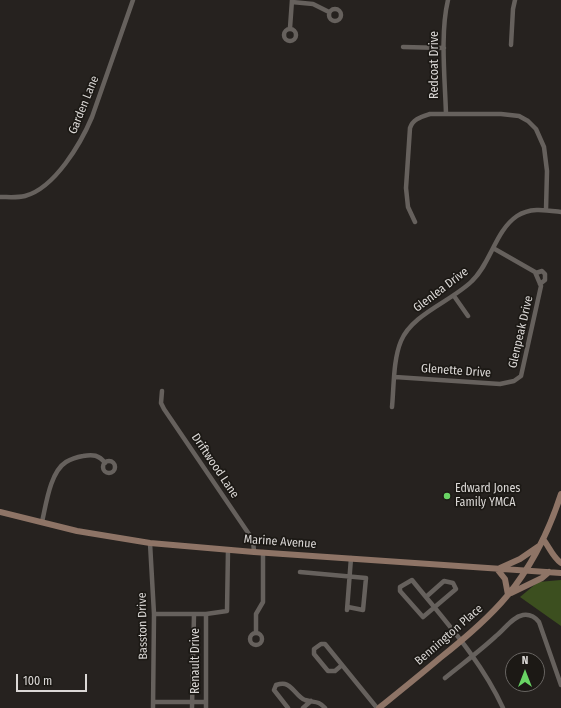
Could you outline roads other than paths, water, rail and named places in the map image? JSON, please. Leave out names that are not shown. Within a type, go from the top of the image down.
[{"type":"main road","name":"Bennington Place","points":[[378,708],[461,641],[487,618],[508,595],[525,571],[542,542],[556,510],[561,494]]},
{"type":"main road","name":"Marine Avenue","points":[[0,512],[77,531],[150,543],[254,552],[561,573]]},
{"type":"main road","points":[[549,572],[542,578],[508,595],[505,579],[497,569],[520,559],[542,542],[548,546],[554,557],[561,563]]},
{"type":"street","name":"Garden Lane","points":[[0,197],[25,196],[38,190],[53,178],[71,156],[85,134],[92,117],[133,0]]},
{"type":"street","name":"Redcoat Drive","points":[[415,222],[408,207],[406,188],[410,128],[412,122],[422,116],[430,114],[446,114],[444,48],[448,0]]},
{"type":"street","points":[[511,45],[515,0]]},
{"type":"street","points":[[290,28],[292,1],[313,4],[329,12]]},
{"type":"street","points":[[403,47],[444,48]]},
{"type":"street","points":[[446,114],[501,114],[519,116],[528,121],[536,129],[544,147],[547,171],[546,210]]},
{"type":"street","name":"Glenlea Drive","points":[[392,407],[396,359],[405,333],[418,319],[454,296],[472,281],[479,273],[505,228],[518,215],[534,210],[561,212]]},
{"type":"street","name":"Glenpeak Drive","points":[[493,248],[536,273],[541,289],[524,369],[521,376],[514,382]]},
{"type":"street","name":"Glenpeak Drive","points":[[536,273],[542,271],[545,274],[545,280],[540,284]]},
{"type":"street","points":[[454,296],[468,316]]},
{"type":"street","name":"Glenette Drive","points":[[395,377],[500,384],[514,382]]},
{"type":"street","name":"Driftwood Lane","points":[[162,391],[161,403],[164,409],[253,540],[254,552]]},
{"type":"street","points":[[42,522],[53,478],[65,463],[89,455],[96,455],[105,463]]},
{"type":"street","name":"Basston Drive","points":[[150,543],[154,614],[153,708]]},
{"type":"street","points":[[154,614],[206,614],[227,611],[228,550]]},
{"type":"street","points":[[256,633],[256,614],[263,602],[263,552]]},
{"type":"street","points":[[300,572],[350,576],[366,578],[363,610],[348,608],[350,576],[351,558]]},
{"type":"street","points":[[426,598],[444,581],[453,583],[456,590],[435,609],[423,617],[400,591],[400,587],[412,580],[426,598],[435,609],[461,641],[472,655],[494,689],[503,708]]},
{"type":"street","name":"Renault Drive","points":[[192,708],[194,614]]},
{"type":"street","name":"Renault Drive","points":[[206,614],[206,708]]},
{"type":"street","points":[[445,678],[496,637],[515,619],[523,615],[530,615],[538,619],[541,624],[561,684]]},
{"type":"street","points":[[342,665],[335,671],[328,671],[314,654],[314,649],[324,643],[378,708]]},
{"type":"street","points":[[288,708],[274,690],[276,685],[282,683],[287,684],[305,701],[317,702],[324,706]]},
{"type":"street","points":[[303,708],[311,701]]},
{"type":"street","points":[[153,702],[206,702]]},
{"type":"place","name":"Edward Jones Family YMCA","points":[[447,496]]}]
